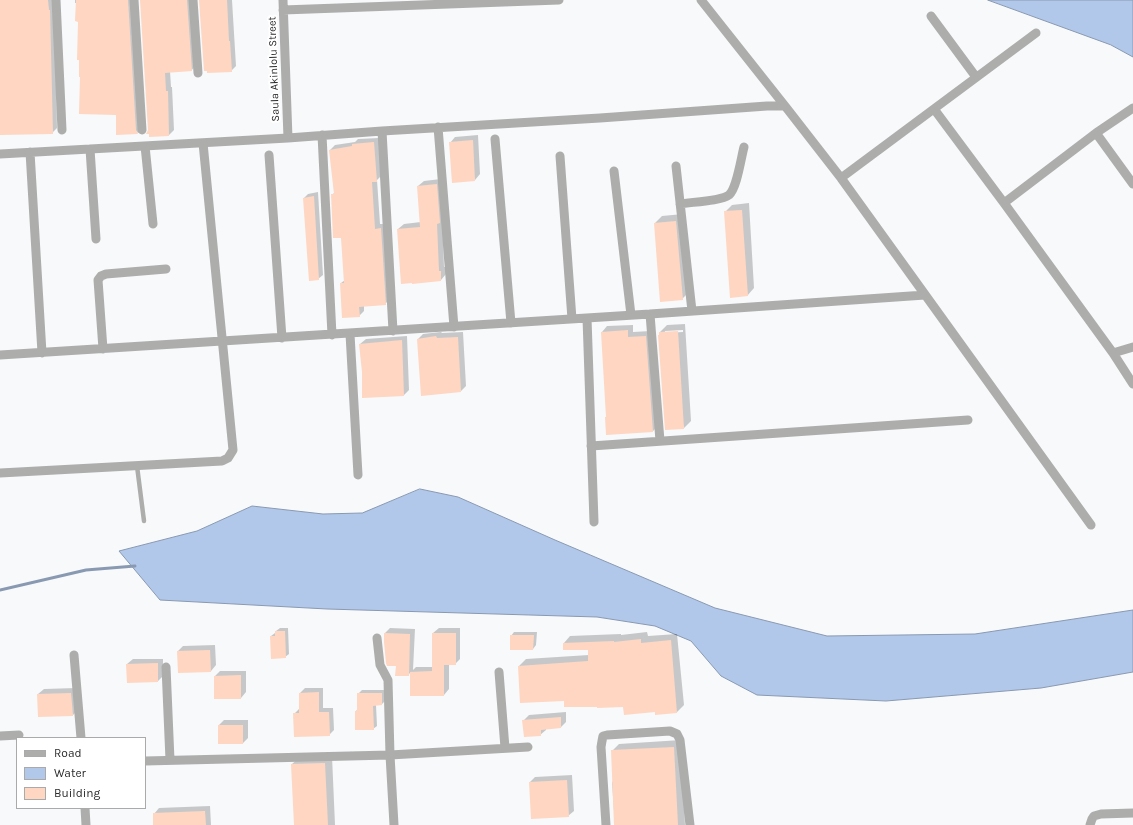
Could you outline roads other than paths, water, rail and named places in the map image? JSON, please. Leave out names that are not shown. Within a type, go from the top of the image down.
[{"type":"street","points":[[56,0],[62,130]]},
{"type":"street","points":[[134,0],[142,130]]},
{"type":"street","points":[[193,0],[198,72]]},
{"type":"street","name":"Saula Akinlolu Street","points":[[283,0],[288,138]]},
{"type":"street","points":[[283,10],[559,0]]},
{"type":"street","points":[[701,0],[841,178],[1091,525]]},
{"type":"street","points":[[931,16],[976,77]]},
{"type":"street","points":[[841,178],[1036,33]]},
{"type":"street","points":[[0,154],[288,138],[382,130],[785,106]]},
{"type":"street","points":[[1004,203],[1133,108]]},
{"type":"street","points":[[934,109],[1113,353],[1133,384]]},
{"type":"street","points":[[438,127],[454,327]]},
{"type":"street","points":[[382,130],[393,331]]},
{"type":"street","points":[[1096,134],[1133,184]]},
{"type":"street","points":[[322,135],[332,335]]},
{"type":"street","points":[[495,139],[511,323]]},
{"type":"street","points":[[0,473],[222,461],[228,458],[233,450],[203,143]]},
{"type":"street","points":[[145,146],[153,224]]},
{"type":"street","points":[[680,204],[721,199],[730,194],[735,186],[744,147]]},
{"type":"street","points":[[90,149],[96,239]]},
{"type":"street","points":[[30,152],[42,353]]},
{"type":"street","points":[[269,155],[282,338]]},
{"type":"street","points":[[560,156],[572,319]]},
{"type":"street","points":[[676,166],[692,311]]},
{"type":"street","points":[[614,171],[631,315]]},
{"type":"street","points":[[103,349],[98,280],[101,276],[106,274],[166,269]]},
{"type":"street","points":[[0,355],[350,334],[925,295]]},
{"type":"street","points":[[650,314],[660,441]]},
{"type":"street","points":[[588,318],[594,522]]},
{"type":"street","points":[[350,334],[358,475]]},
{"type":"street","points":[[1113,353],[1133,347]]},
{"type":"street","points":[[591,446],[968,420]]},
{"type":"street","points":[[377,638],[380,665],[388,680],[394,825]]},
{"type":"street","points":[[74,655],[81,737]]},
{"type":"street","points":[[166,667],[170,760]]},
{"type":"street","points":[[499,672],[505,748]]},
{"type":"street","points":[[606,825],[601,747],[604,736],[670,731],[677,734],[680,740],[690,825]]},
{"type":"street","points":[[0,736],[19,735]]},
{"type":"street","points":[[146,761],[390,755],[528,747]]},
{"type":"street","points":[[85,809],[86,825]]},
{"type":"street","points":[[1090,825],[1092,819],[1097,815],[1133,813]]},
{"type":"lane","points":[[137,466],[144,521]]},
{"type":"water","points":[[988,0],[1133,0],[1133,57],[1111,45]]},
{"type":"water","points":[[420,489],[458,497],[715,608],[827,636],[975,634],[1133,610],[1133,672],[1041,688],[886,701],[757,695],[721,676],[691,641],[655,626],[597,617],[327,609],[160,600],[119,551],[197,531],[252,506],[323,514],[362,513]]},
{"type":"waterway","points":[[0,590],[86,570],[135,566]]}]
